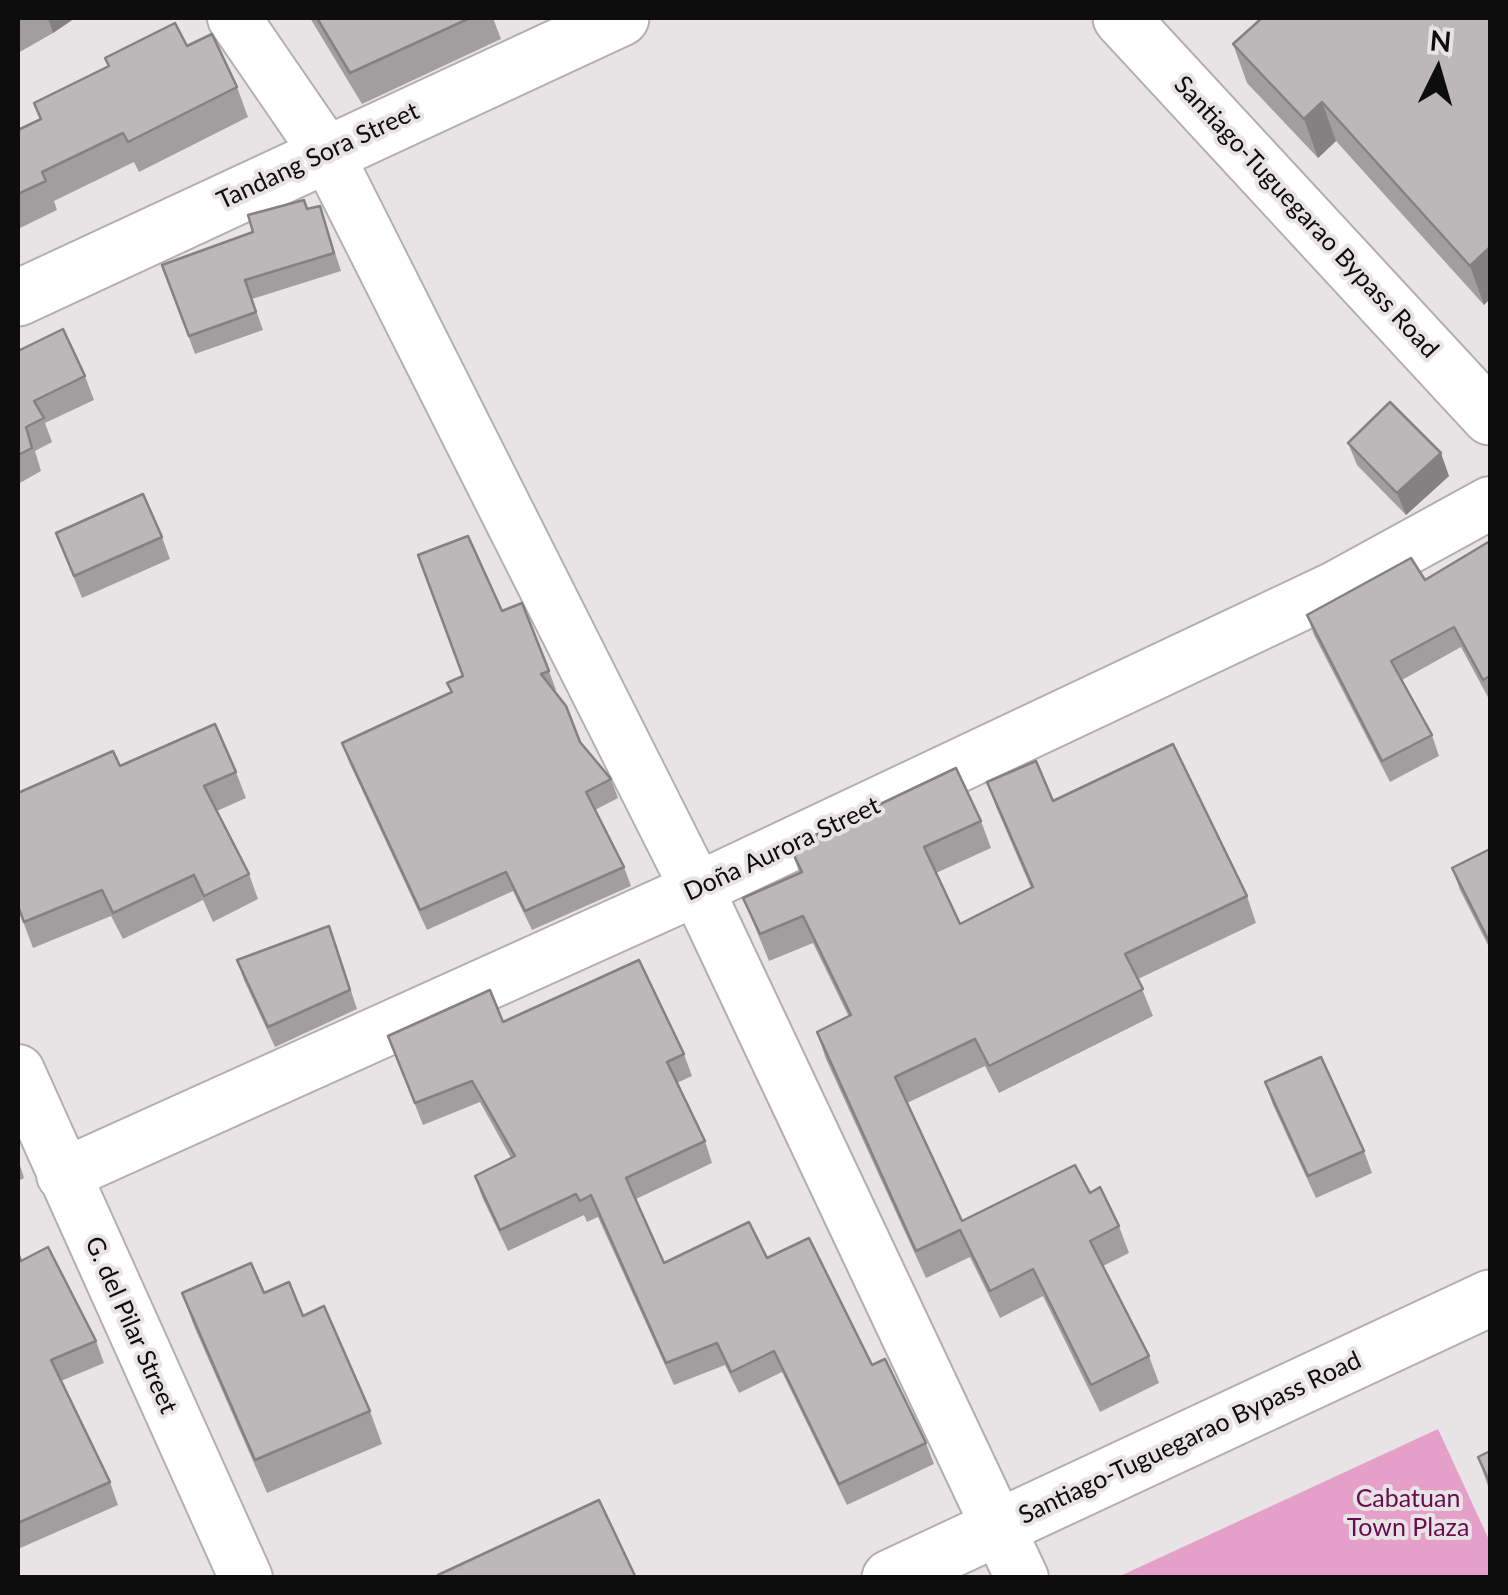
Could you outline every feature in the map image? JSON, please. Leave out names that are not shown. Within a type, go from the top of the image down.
[{"type":"main road","name":"Tandang Sora Street","points":[[18,298],[620,18]]},
{"type":"main road","name":"Santiago-Tuguegarao Bypass Road","points":[[1121,18],[1490,417]]},
{"type":"main road","name":"Santiago-Tuguegarao Bypass Road","points":[[890,1578],[1490,1298]]},
{"type":"street","points":[[234,18],[326,152],[697,889],[1022,1578]]},
{"type":"street","name":"Doña Aurora Street","points":[[63,1174],[697,889],[1335,588],[1490,503]]},
{"type":"street","name":"G. del Pilar Street","points":[[18,1072],[246,1578]]},
{"type":"green space","name":"Cabatuan Town Plaza","points":[[1438,1429],[1490,1542],[1490,1577],[1118,1577]]},
{"type":"building","points":[[317,18],[470,18],[350,73]]},
{"type":"building","points":[[1262,18],[1490,18],[1490,247],[1470,266],[1322,102],[1304,119],[1233,44]]},
{"type":"building","points":[[175,23],[187,46],[212,34],[237,87],[128,142],[123,133],[42,172],[46,181],[18,194],[18,130],[41,119],[34,103],[109,66],[105,58]]},
{"type":"building","points":[[304,200],[307,209],[320,206],[334,253],[245,280],[256,312],[189,336],[162,265],[253,232],[248,215]]},
{"type":"building","points":[[63,329],[85,376],[34,401],[44,418],[26,427],[32,448],[18,455],[18,351]]},
{"type":"building","points":[[1390,402],[1441,453],[1397,493],[1348,443]]},
{"type":"building","points":[[143,494],[162,537],[74,576],[56,533]]},
{"type":"building","points":[[468,536],[502,611],[522,603],[549,671],[541,674],[566,706],[580,742],[611,779],[586,792],[624,867],[525,911],[506,872],[420,910],[342,743],[452,692],[447,683],[463,676],[418,555]]},
{"type":"building","points":[[1490,541],[1490,676],[1483,680],[1454,627],[1391,661],[1432,735],[1382,761],[1307,615],[1411,558],[1425,580]]},
{"type":"building","points":[[215,724],[236,772],[204,786],[249,874],[204,896],[194,875],[113,913],[102,890],[24,922],[18,906],[18,793],[113,751],[120,766]]},
{"type":"building","points":[[1173,744],[1247,896],[1125,954],[1143,989],[989,1066],[975,1039],[895,1077],[962,1221],[1075,1165],[1090,1193],[1100,1187],[1119,1226],[1090,1241],[1149,1356],[1091,1385],[1033,1269],[990,1291],[960,1230],[916,1251],[817,1032],[851,1015],[803,916],[760,934],[743,898],[802,872],[790,847],[956,768],[981,821],[924,847],[960,924],[1033,887],[987,782],[1036,761],[1053,801]]},
{"type":"building","points":[[1490,849],[1490,943],[1452,868]]},
{"type":"building","points":[[329,926],[350,990],[268,1027],[237,960]]},
{"type":"building","points":[[639,960],[684,1054],[667,1062],[705,1141],[626,1178],[664,1263],[749,1222],[767,1258],[809,1238],[872,1365],[885,1359],[926,1443],[839,1484],[774,1351],[731,1372],[717,1343],[666,1363],[591,1195],[580,1201],[576,1194],[500,1230],[475,1176],[515,1156],[472,1081],[415,1103],[388,1036],[490,990],[503,1022]]},
{"type":"building","points":[[1321,1057],[1364,1151],[1308,1176],[1265,1082]]},
{"type":"building","points":[[48,1247],[96,1341],[51,1360],[110,1482],[18,1523],[18,1253],[21,1261]]},
{"type":"building","points":[[251,1263],[264,1293],[289,1282],[303,1316],[324,1306],[370,1411],[255,1460],[182,1293]]},
{"type":"building","points":[[1490,1451],[1490,1483],[1478,1457]]},
{"type":"building","points":[[599,1500],[636,1578],[439,1578],[438,1575]]}]
